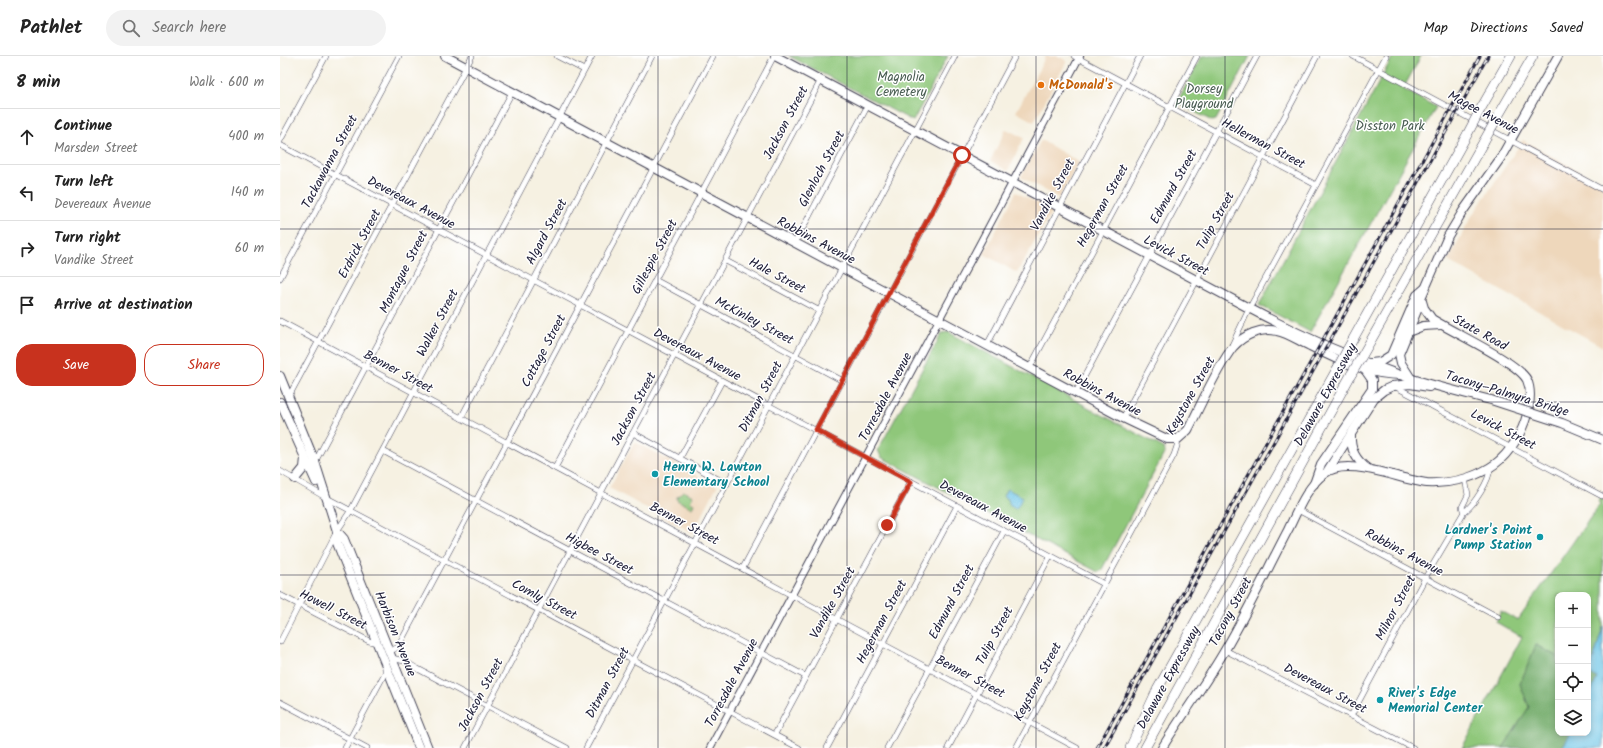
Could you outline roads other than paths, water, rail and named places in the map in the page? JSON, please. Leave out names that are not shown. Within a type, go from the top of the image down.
[{"type":"highway","points":[[1480,110],[1508,56]]},
{"type":"highway","name":"Delaware Expressway","points":[[1130,748],[1157,690],[1511,56]]},
{"type":"highway","name":"Delaware Expressway","points":[[1144,748],[1352,373],[1496,118],[1533,56]]},
{"type":"main road","name":"Robbins Avenue","points":[[445,56],[1123,418],[1163,438],[1172,440],[1178,439]]},
{"type":"main road","name":"Levick Street","points":[[775,56],[1249,308],[1367,367]]},
{"type":"main road","points":[[1410,377],[1403,368],[1399,357],[1421,301],[1424,289],[1448,236],[1463,211],[1500,159],[1558,56]]},
{"type":"main road","points":[[1314,484],[1321,464],[1372,389],[1372,380],[1367,367],[1380,362],[1391,355],[1417,295],[1424,289]]},
{"type":"main road","name":"State Road","points":[[1328,471],[1346,467],[1370,470],[1428,483],[1446,482],[1465,478],[1490,468],[1510,448],[1524,425],[1530,393],[1526,380],[1514,366],[1441,325],[1428,316],[1421,301]]},
{"type":"main road","points":[[1408,332],[1423,326],[1441,325]]},
{"type":"main road","name":"Levick Street","points":[[1227,355],[1245,337],[1257,332],[1271,330],[1282,333],[1330,356],[1402,375]]},
{"type":"main road","name":"Keystone Street","points":[[1178,439],[1188,430],[1227,355]]},
{"type":"main road","name":"Tacony–Palmyra Bridge","points":[[1402,375],[1491,400],[1562,423],[1603,440]]},
{"type":"main road","name":"Harbison Avenue","points":[[280,376],[314,462],[337,531],[337,543],[419,748]]},
{"type":"main road","points":[[1314,484],[1328,471],[1377,396],[1393,386],[1410,384],[1454,390]]},
{"type":"main road","name":"Harbison Avenue","points":[[281,408],[325,497]]},
{"type":"main road","points":[[1351,434],[1351,446],[1354,454],[1362,465],[1370,470]]},
{"type":"main road","points":[[295,479],[304,468],[305,457]]},
{"type":"main road","name":"Tacony Street","points":[[1162,748],[1225,650],[1298,510],[1314,484]]},
{"type":"main road","name":"Harbison Avenue","points":[[337,531],[344,539],[428,748]]},
{"type":"street","points":[[280,141],[326,56]]},
{"type":"street","name":"Tackawanna Street","points":[[280,278],[399,56]]},
{"type":"street","name":"Erdrick Street","points":[[288,398],[320,342],[472,56]]},
{"type":"street","points":[[557,56],[584,70]]},
{"type":"street","name":"Walker Street","points":[[280,642],[300,606],[337,531],[351,510],[383,451],[592,56]]},
{"type":"street","name":"Algard Street","points":[[461,418],[652,56]]},
{"type":"street","name":"Cottage Street","points":[[390,655],[398,647],[445,560],[713,56]]},
{"type":"street","name":"Gillespie Street","points":[[554,468],[775,56]]},
{"type":"street","name":"Ditman Street","points":[[586,748],[769,406],[818,310],[955,56]]},
{"type":"street","points":[[743,568],[1015,56]]},
{"type":"street","name":"Vandike Street","points":[[987,345],[1140,56]]},
{"type":"street","name":"Hegerman Street","points":[[1030,367],[1102,230],[1197,56]]},
{"type":"street","name":"Edmund Street","points":[[1076,392],[1257,56]]},
{"type":"street","name":"Tulip Street","points":[[1123,418],[1317,56]]},
{"type":"street","name":"Magee Avenue","points":[[1353,56],[1603,190]]},
{"type":"street","name":"Keystone Street","points":[[1227,355],[1249,308],[1386,56]]},
{"type":"street","name":"Hellerman Street","points":[[1077,57],[1316,185]]},
{"type":"street","name":"Torresdale Avenue","points":[[710,748],[940,320],[1077,57]]},
{"type":"street","name":"Jackson Street","points":[[465,748],[821,80]]},
{"type":"street","name":"Montague Street","points":[[314,462],[366,368],[512,92]]},
{"type":"street","name":"Glenloch Street","points":[[795,243],[868,105]]},
{"type":"street","name":"Devereaux Avenue","points":[[280,145],[1104,584]]},
{"type":"street","name":"Hale Street","points":[[726,260],[818,310]]},
{"type":"street","name":"McKinley Street","points":[[655,280],[843,381]]},
{"type":"street","name":"Benner Street","points":[[280,321],[1078,748]]},
{"type":"street","points":[[680,458],[722,381]]},
{"type":"street","name":"Levick Street","points":[[1393,386],[1602,496]]},
{"type":"street","points":[[633,433],[727,484]]},
{"type":"street","name":"Keystone Street","points":[[1016,748],[1174,455],[1178,446],[1178,439]]},
{"type":"street","name":"Higbee Street","points":[[383,451],[805,676]]},
{"type":"street","name":"Milnor Street","points":[[1351,716],[1425,578],[1464,512],[1469,508],[1490,476],[1490,468]]},
{"type":"street","name":"Comly Street","points":[[280,471],[325,497],[799,748]]},
{"type":"street","name":"Milnor Street","points":[[1464,512],[1462,507],[1468,495],[1465,478]]},
{"type":"street","name":"Vandike Street","points":[[775,734],[911,482]]},
{"type":"street","name":"Hegerman Street","points":[[827,748],[957,506]]},
{"type":"street","name":"Robbins Avenue","points":[[1298,510],[1498,617]]},
{"type":"street","name":"Edmund Street","points":[[887,748],[1004,531]]},
{"type":"street","name":"Tulip Street","points":[[948,748],[1050,556]]},
{"type":"street","name":"Howell Street","points":[[280,595],[369,641],[377,643]]},
{"type":"street","name":"Devereaux Street","points":[[1225,650],[1413,748]]},
{"type":"street","points":[[390,655],[488,705],[567,748]]},
{"type":"street","points":[[345,748],[385,673],[386,665]]},
{"type":"street","points":[[280,702],[367,748]]},
{"type":"water","points":[[1007,489],[1023,497],[1016,509],[1010,506],[1008,499],[1003,496]]},
{"type":"water","points":[[1603,627],[1603,748],[1562,748],[1569,736],[1591,736],[1591,693],[1597,678],[1591,675],[1591,667]]},
{"type":"railway","points":[[1097,748],[1480,56]]},
{"type":"railway","points":[[1104,748],[1488,56]]},
{"type":"place","name":"McDonald's","points":[[1041,85]]},
{"type":"place","name":"Henry W. Lawton Elementary School","points":[[655,474]]},
{"type":"place","name":"Lardner's Point Pump Station","points":[[1540,537]]},
{"type":"place","name":"River's Edge Memorial Center","points":[[1380,700]]},
{"type":"park label","name":"Magnolia Cemetery","points":[[901,84]]},
{"type":"park label","name":"Dorsey Playground","points":[[1204,96]]},
{"type":"park label","name":"Disston Park","points":[[1390,126]]}]
